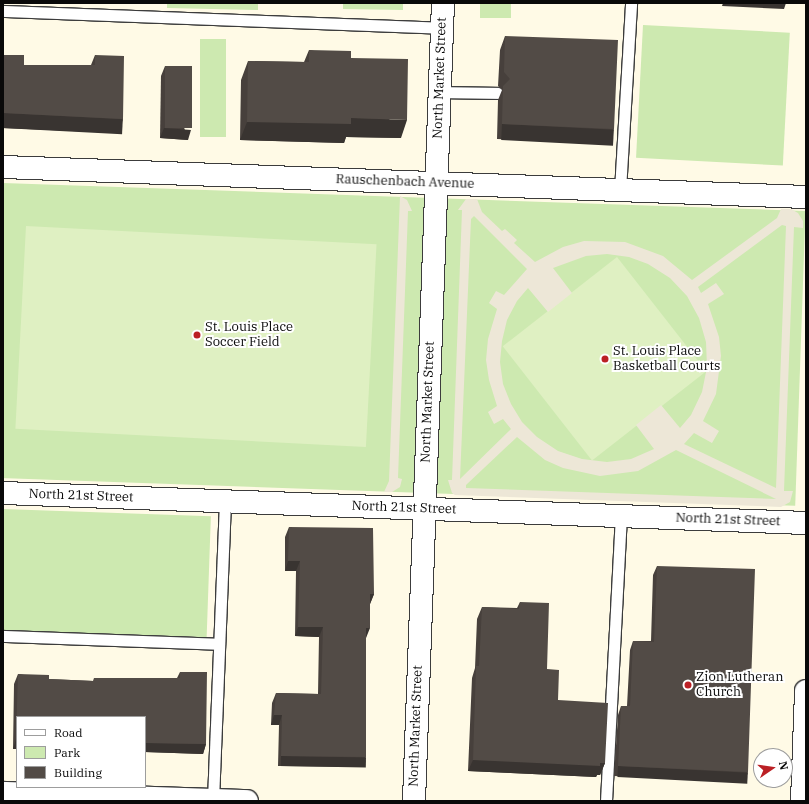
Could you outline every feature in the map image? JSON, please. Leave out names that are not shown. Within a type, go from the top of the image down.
[{"type":"street","name":"North Market Street","points":[[414,801],[443,3]]},
{"type":"street","name":"Rauschenbach Avenue","points":[[3,167],[806,197]]},
{"type":"street","name":"North 21st Street","points":[[3,493],[806,523]]},
{"type":"street","points":[[802,801],[806,691]]},
{"type":"street","points":[[3,793],[247,801]]},
{"type":"lane","points":[[620,190],[631,3]]},
{"type":"lane","points":[[3,11],[442,28]]},
{"type":"lane","points":[[440,92],[498,93]]},
{"type":"lane","points":[[213,800],[225,502]]},
{"type":"lane","points":[[606,801],[621,516]]},
{"type":"lane","points":[[3,636],[219,644]]},
{"type":"green space","points":[[167,3],[258,3],[258,10],[167,8]]},
{"type":"green space","points":[[343,3],[403,3],[403,10],[343,9]]},
{"type":"green space","points":[[480,3],[511,3],[511,18],[480,18]]},
{"type":"green space","points":[[643,25],[790,33],[783,166],[636,158]]},
{"type":"green space","points":[[200,39],[226,39],[226,137],[200,137]]},
{"type":"green space","points":[[3,183],[806,211],[795,506],[3,478]]},
{"type":"green space","name":"St. Louis Place Soccer Field","points":[[26,226],[377,244],[366,447],[15,429]]},
{"type":"green space","name":"St. Louis Place Basketball Courts","points":[[617,257],[706,371],[592,461],[503,346]]},
{"type":"green space","points":[[3,509],[211,516],[207,637],[3,630]]},
{"type":"shaded area","points":[[400,196],[407,200],[412,211],[408,211],[398,478],[402,479],[400,487],[392,492],[384,492],[389,481]]},
{"type":"shaded area","points":[[466,199],[477,199],[482,212],[502,231],[505,229],[517,240],[514,243],[535,262],[563,247],[584,241],[625,242],[663,256],[692,280],[777,218],[781,209],[791,209],[798,213],[803,221],[803,228],[794,227],[784,491],[793,491],[790,502],[781,507],[455,495],[452,493],[448,480],[452,480],[462,210],[458,210]],"holes":[[[474,216],[527,269],[504,295],[496,291],[489,303],[497,309],[488,339],[486,360],[489,380],[497,406],[488,412],[494,424],[503,419],[511,429],[460,479],[471,219]],[[782,225],[786,226],[776,488],[684,444],[694,433],[712,443],[719,431],[703,421],[716,394],[721,356],[719,337],[708,304],[724,294],[716,283],[701,293],[698,287]],[[607,254],[629,257],[648,264],[670,278],[687,296],[699,318],[706,342],[707,367],[702,392],[691,415],[680,428],[661,405],[636,425],[654,449],[631,459],[607,462],[582,459],[558,451],[537,437],[522,422],[511,404],[503,384],[500,362],[502,341],[507,320],[517,301],[528,288],[548,312],[572,293],[553,268],[586,256]],[[517,437],[545,460],[563,468],[600,476],[638,471],[676,450],[776,499],[466,488],[466,485]]]},
{"type":"building","points":[[505,36],[618,40],[614,129],[502,124],[503,86],[510,79],[504,72]]},
{"type":"building","points":[[309,50],[351,51],[351,58],[408,59],[407,120],[351,118],[351,124],[247,122],[248,61],[309,62]]},
{"type":"building","points":[[3,55],[24,55],[24,65],[95,65],[95,55],[124,56],[123,119],[3,113]]},
{"type":"building","points":[[165,66],[192,66],[192,128],[165,128]]},
{"type":"building","points":[[289,527],[373,528],[374,594],[370,594],[370,628],[366,628],[366,757],[281,756],[282,715],[274,715],[276,693],[321,694],[323,627],[298,627],[300,561],[288,561]]},
{"type":"building","name":"Zion Lutheran Church","points":[[657,566],[755,569],[748,772],[618,766],[621,706],[630,706],[633,641],[654,642]]},
{"type":"building","points":[[520,602],[549,603],[547,669],[559,670],[558,700],[608,703],[605,763],[600,763],[600,766],[473,760],[476,666],[479,666],[482,607],[519,609]]},
{"type":"building","points":[[180,672],[207,672],[206,744],[146,743],[146,716],[17,716],[18,674],[49,675],[49,679],[94,681],[94,678],[180,678]]},
{"type":"place","name":"St. Louis Place Soccer Field","points":[[197,335]]},
{"type":"place","name":"St. Louis Place Basketball Courts","points":[[605,359]]},
{"type":"place","name":"Zion Lutheran Church","points":[[688,685]]}]
